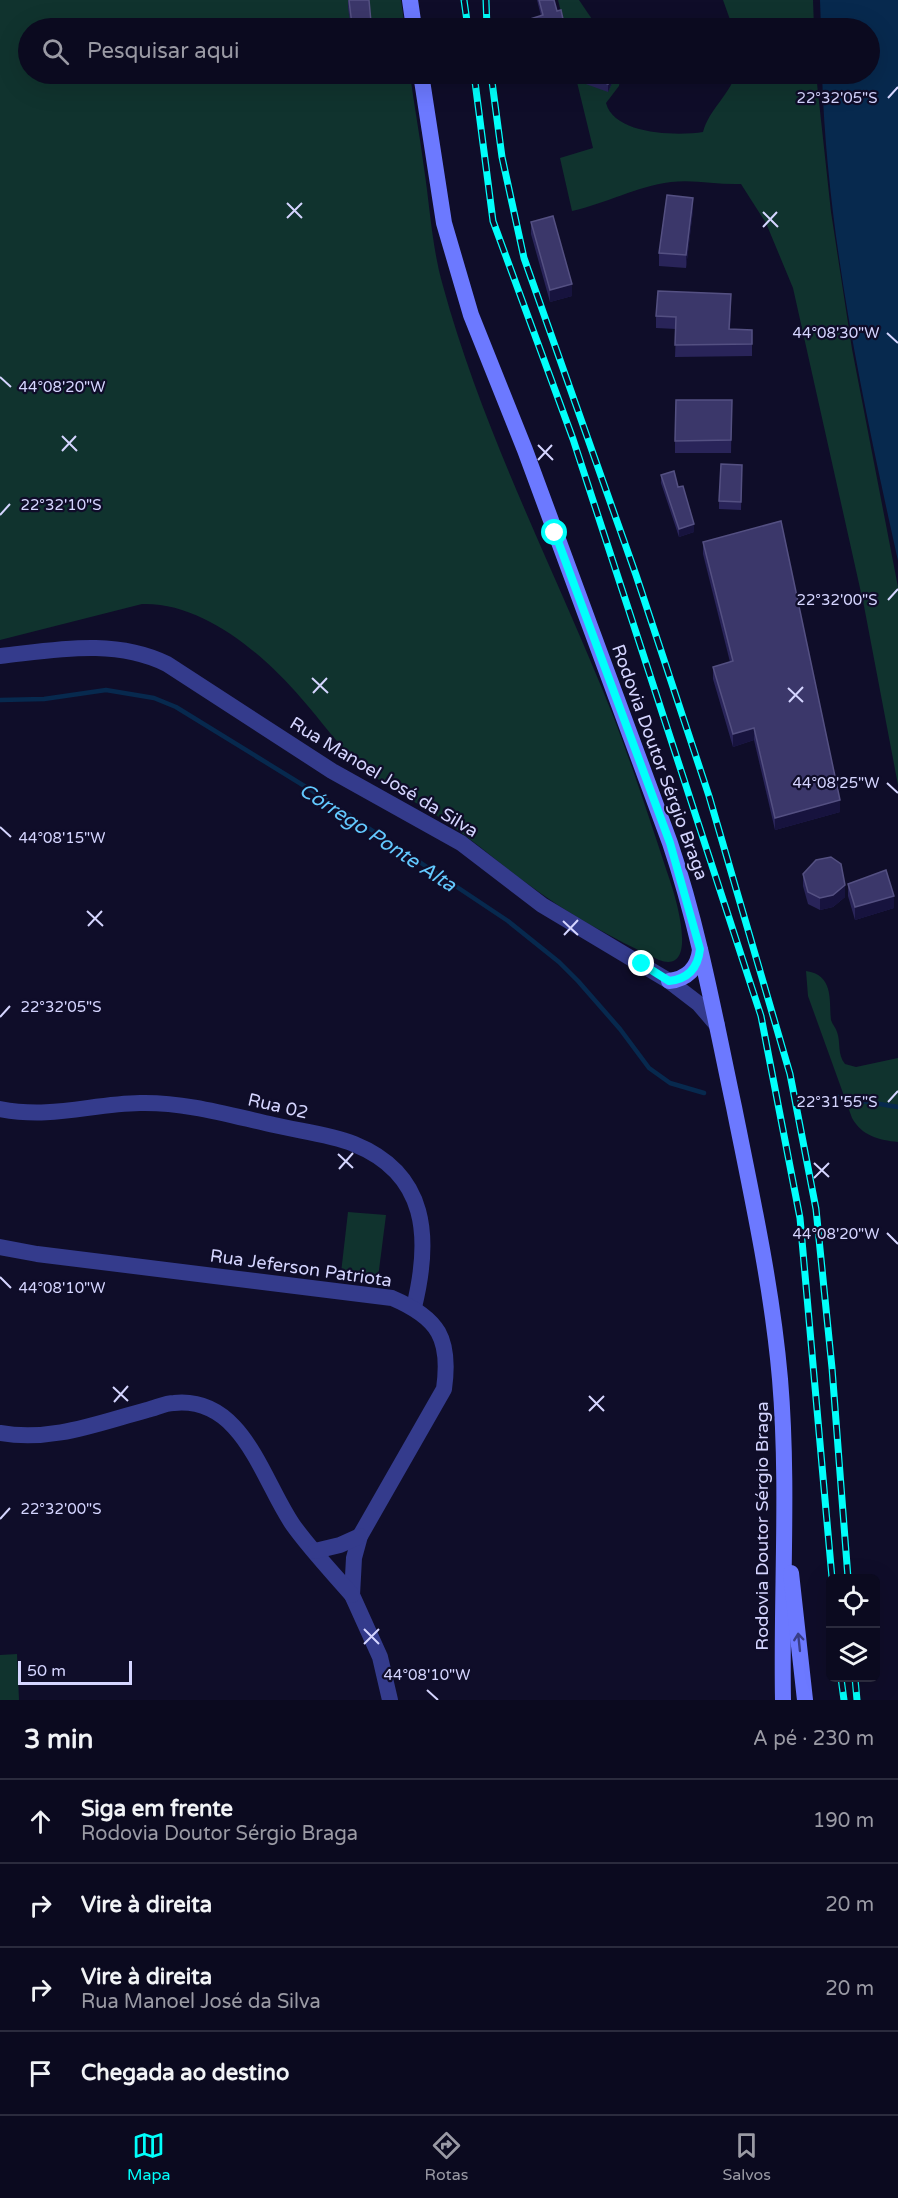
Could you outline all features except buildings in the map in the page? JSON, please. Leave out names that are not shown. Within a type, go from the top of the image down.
[{"type":"main road","points":[[410,0],[413,18]]},
{"type":"main road","name":"Rodovia Doutor Sérgio Braga","points":[[423,84],[444,223],[471,315],[525,450],[670,843],[700,949],[717,1025],[769,1278],[780,1380],[784,1520],[781,1612],[783,1700]]},
{"type":"main road","points":[[669,981],[689,974],[698,961],[700,949]]},
{"type":"main road","points":[[784,1520],[805,1700]]},
{"type":"street","name":"Rua Manoel José da Silva","points":[[0,656],[98,648],[142,653],[167,664],[332,771],[461,843],[542,904],[669,981],[699,1004],[717,1025]]},
{"type":"street","name":"Rua 02","points":[[0,1109],[28,1114],[138,1103],[185,1105],[352,1143],[385,1160],[406,1182],[422,1218],[423,1256],[414,1307]]},
{"type":"street","name":"Rua Jeferson Patriota","points":[[0,1247],[37,1254],[392,1298],[414,1307],[432,1324],[443,1340],[448,1362],[444,1389],[360,1536],[354,1558],[352,1595],[376,1648],[390,1700]]},
{"type":"street","points":[[0,1433],[21,1437],[51,1435],[85,1429],[174,1403],[201,1405],[224,1416],[244,1438],[293,1525],[352,1595]]},
{"type":"street","points":[[315,1551],[340,1545],[360,1536]]},
{"type":"green space","points":[[0,0],[401,0],[404,18],[18,18],[18,84],[411,84],[439,272],[460,342],[500,451],[614,718],[670,881],[681,928],[682,943],[679,955],[672,961],[659,960],[573,915],[449,824],[372,775],[344,749],[269,664],[250,648],[209,621],[165,606],[142,604],[0,640]]},
{"type":"green space","points":[[558,0],[579,0],[591,18],[562,18]]},
{"type":"green space","points":[[723,0],[813,0],[814,18],[729,18]]},
{"type":"green space","points":[[577,84],[619,84],[606,103],[611,114],[621,122],[634,127],[678,134],[703,132],[732,84],[817,84],[831,212],[852,349],[898,587],[898,785],[864,606],[793,288],[766,223],[741,184],[688,181],[658,184],[572,211],[560,158],[593,148]]},
{"type":"green space","points":[[806,971],[815,973],[826,983],[830,997],[831,1020],[837,1032],[841,1056],[845,1064],[856,1067],[898,1058],[898,1142],[884,1140],[866,1133],[852,1118],[808,996]]},
{"type":"green space","points":[[348,1212],[386,1215],[378,1278],[341,1273]]},
{"type":"green space","points":[[17,1654],[19,1700],[0,1700],[0,1655]]},
{"type":"water","points":[[820,0],[898,0],[898,561],[860,380],[839,257],[825,135],[822,84],[880,84],[880,18],[821,18]]},
{"type":"waterway","name":"Córrego Ponte Alta","points":[[0,700],[44,699],[106,690],[154,698],[176,707],[319,795],[508,921],[559,962],[578,981],[620,1029],[649,1068],[670,1083],[704,1093]]},
{"type":"waterway","points":[[838,1097],[898,1107]]},
{"type":"railway","points":[[464,0],[467,18]]},
{"type":"railway","points":[[486,0],[487,18]]},
{"type":"railway","points":[[475,84],[493,221],[573,439],[761,1016],[800,1218],[832,1574]]},
{"type":"railway","points":[[492,84],[502,157],[524,258],[636,575],[709,796],[790,1074],[816,1209],[832,1368],[848,1574]]},
{"type":"railway","points":[[842,1682],[844,1700]]},
{"type":"railway","points":[[855,1682],[857,1700]]},
{"type":"route","points":[[555,533],[670,843],[686,892],[700,949],[696,967],[679,980],[669,981],[642,964]]}]
